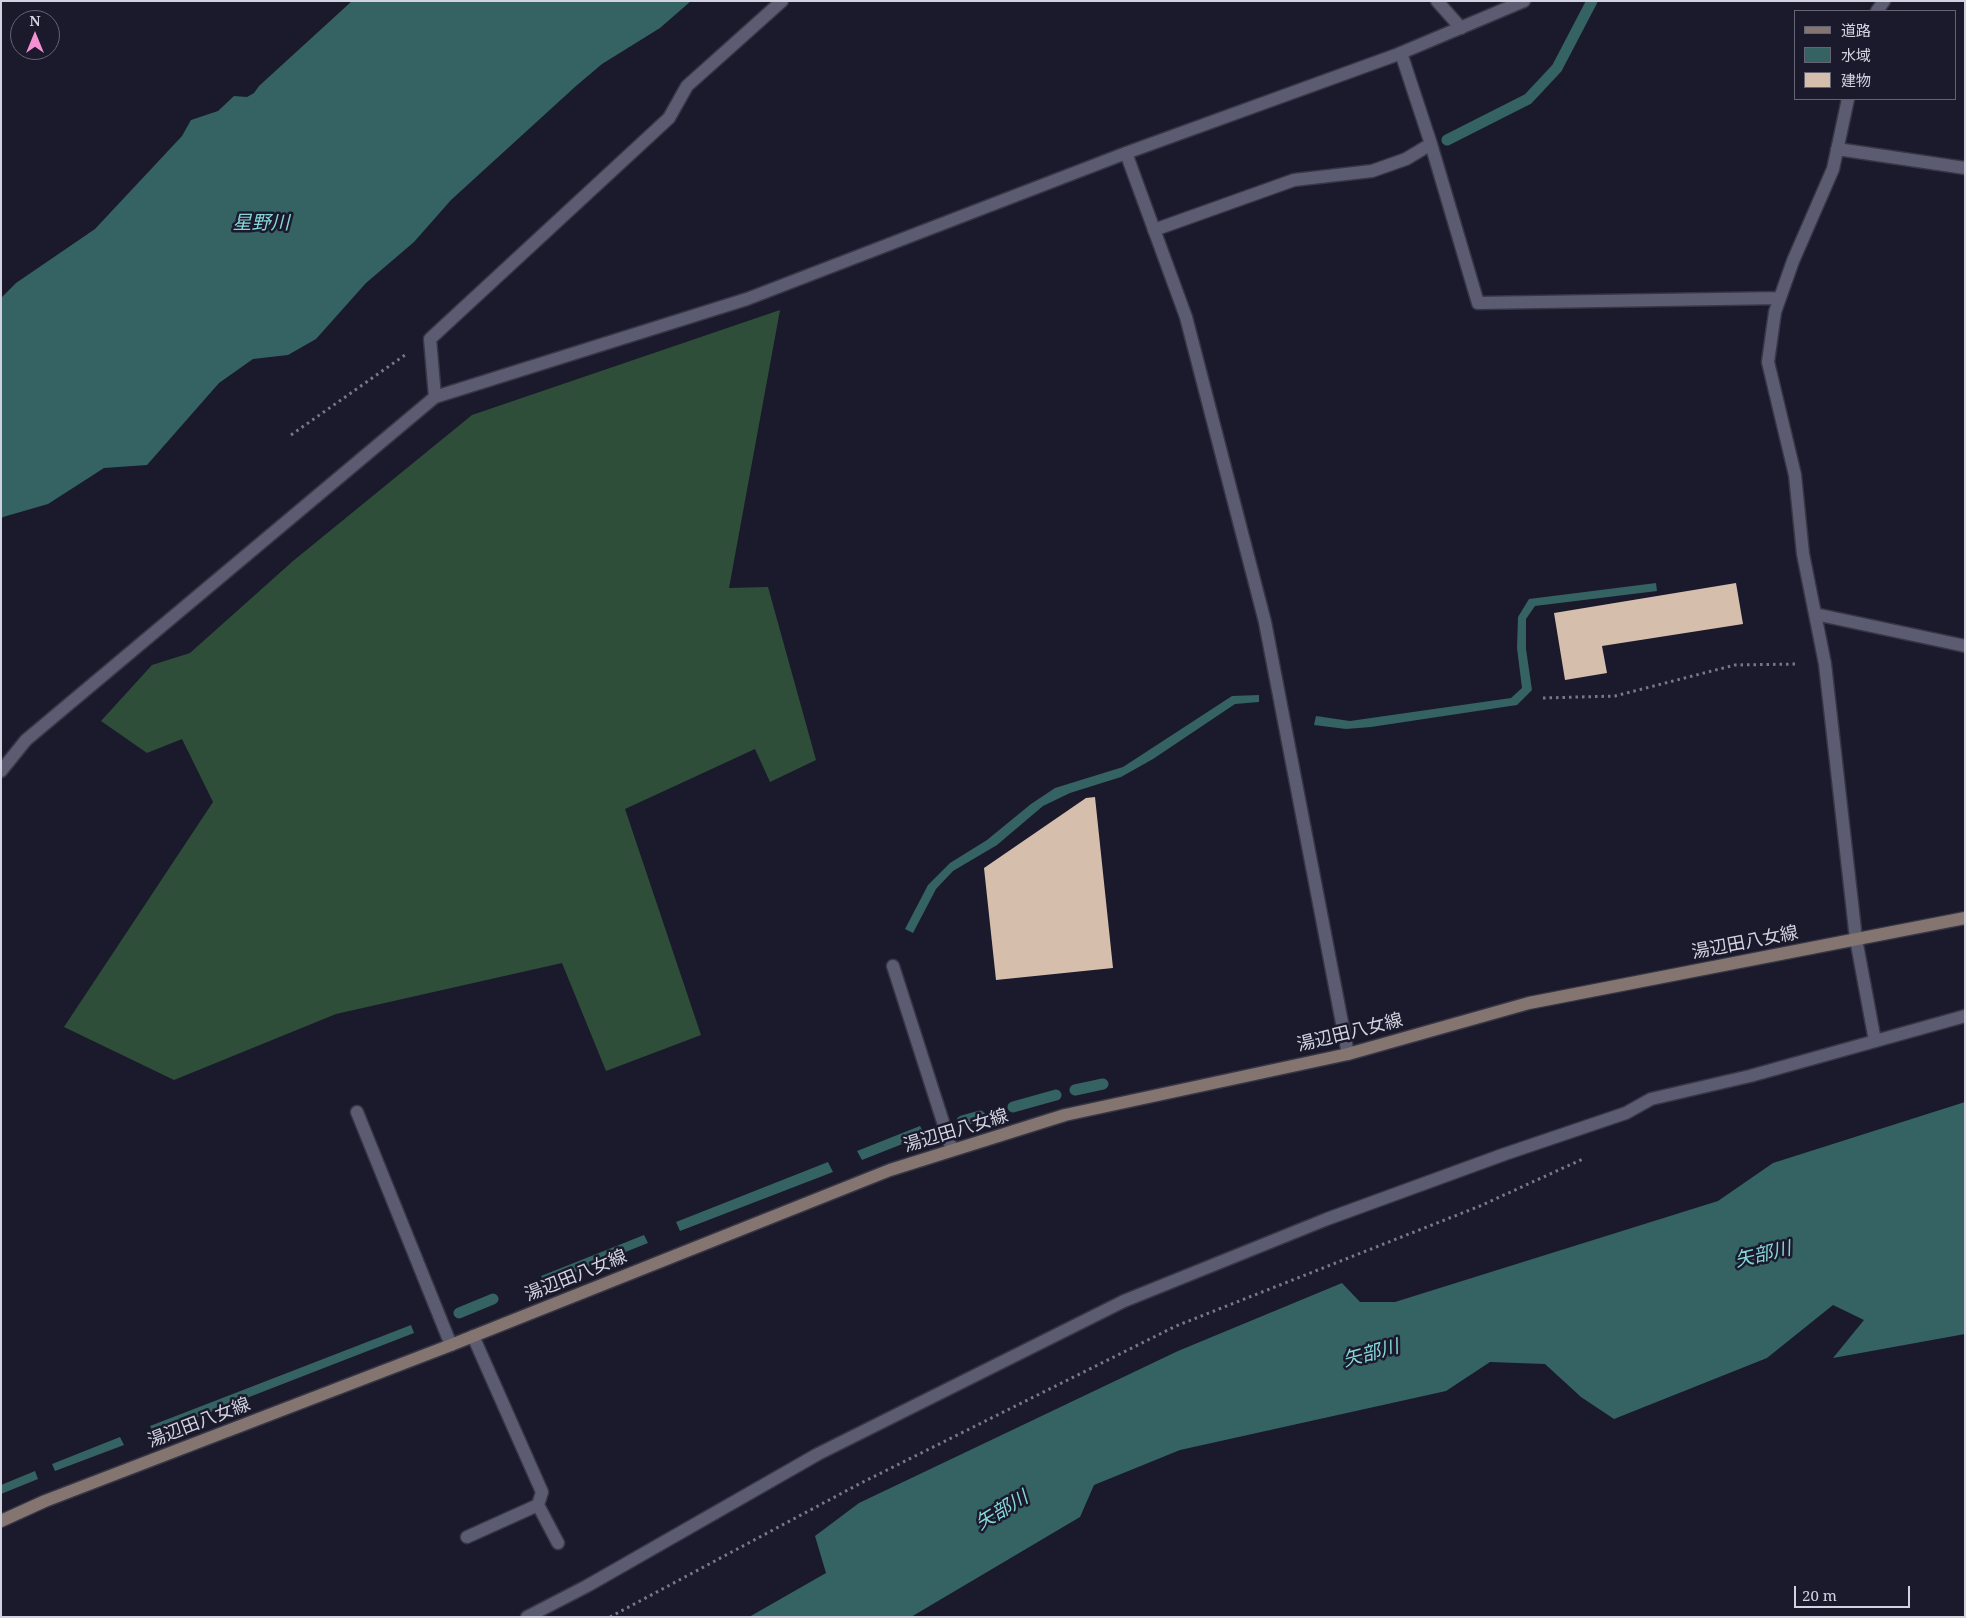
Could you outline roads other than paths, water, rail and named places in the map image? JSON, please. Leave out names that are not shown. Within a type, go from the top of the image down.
[{"type":"main road","name":"湯辺田八女線","points":[[1,1521],[45,1501],[451,1345],[890,1170],[952,1150],[1065,1116],[1348,1054],[1530,1003],[1965,918]]},
{"type":"street","points":[[435,397],[430,339],[669,118],[687,86],[782,1]]},
{"type":"street","points":[[1438,1],[1461,28]]},
{"type":"street","points":[[1,771],[26,740],[435,397],[747,299],[1126,152],[1401,53],[1524,1]]},
{"type":"street","points":[[1401,53],[1431,144],[1478,303],[1780,298]]},
{"type":"street","points":[[1848,100],[1833,169],[1793,261],[1775,312],[1768,362],[1795,475],[1803,554],[1825,664],[1856,939],[1875,1041]]},
{"type":"street","points":[[1154,230],[1294,180],[1372,171],[1406,159],[1431,144]]},
{"type":"street","points":[[1837,149],[1965,168]]},
{"type":"street","points":[[1126,152],[1186,317],[1265,622],[1348,1054]]},
{"type":"street","points":[[1815,614],[1965,646]]},
{"type":"street","points":[[893,966],[952,1150]]},
{"type":"street","points":[[526,1617],[587,1586],[818,1454],[1124,1302],[1327,1219],[1626,1113],[1651,1099],[1750,1076],[1965,1016]]},
{"type":"street","points":[[357,1112],[451,1345]]},
{"type":"street","points":[[473,1336],[542,1492],[538,1505],[558,1543]]},
{"type":"street","points":[[467,1537],[538,1505]]},
{"type":"water","name":"星野川","points":[[352,1],[691,1],[660,28],[602,64],[576,86],[451,200],[414,242],[366,283],[316,339],[288,355],[253,359],[219,383],[147,465],[104,468],[48,504],[1,519],[1,298],[16,283],[95,229],[182,136],[191,120],[218,111],[234,96],[247,97],[254,93],[259,86]]},
{"type":"water","points":[[1656,583],[1657,591],[1535,606],[1526,619],[1526,649],[1532,690],[1517,705],[1371,727],[1346,729],[1314,725],[1316,716],[1350,721],[1511,698],[1522,688],[1517,648],[1518,617],[1529,599]]},
{"type":"water","points":[[1259,695],[1259,702],[1235,704],[1153,759],[1121,777],[1070,793],[1043,806],[997,845],[953,871],[936,889],[913,933],[905,929],[928,885],[950,863],[987,840],[1031,804],[1055,788],[1123,767],[1232,696]]},
{"type":"water","name":"矢部川","points":[[1965,1102],[1965,1334],[1833,1358],[1864,1320],[1833,1305],[1767,1358],[1614,1419],[1581,1397],[1545,1364],[1490,1362],[1446,1391],[1180,1450],[1094,1485],[1080,1517],[911,1617],[749,1617],[826,1573],[815,1536],[859,1503],[1178,1351],[1342,1283],[1360,1302],[1395,1302],[1718,1201],[1773,1163]]},
{"type":"water","points":[[920,1126],[925,1135],[862,1160],[857,1151]]},
{"type":"water","points":[[828,1162],[833,1172],[680,1231],[676,1222]]},
{"type":"water","points":[[644,1235],[648,1243],[545,1284],[541,1276]]},
{"type":"water","points":[[411,1325],[414,1333],[154,1434],[150,1426]]},
{"type":"water","points":[[120,1437],[124,1445],[55,1471],[52,1464]]},
{"type":"water","points":[[35,1471],[38,1479],[1,1494],[1,1485]]},
{"type":"waterway","points":[[1447,140],[1528,99],[1557,68],[1592,1]]},
{"type":"waterway","points":[[1075,1090],[1103,1084]]},
{"type":"waterway","points":[[1013,1107],[1056,1095]]},
{"type":"waterway","points":[[962,1121],[980,1116]]},
{"type":"waterway","points":[[459,1313],[493,1299]]}]
